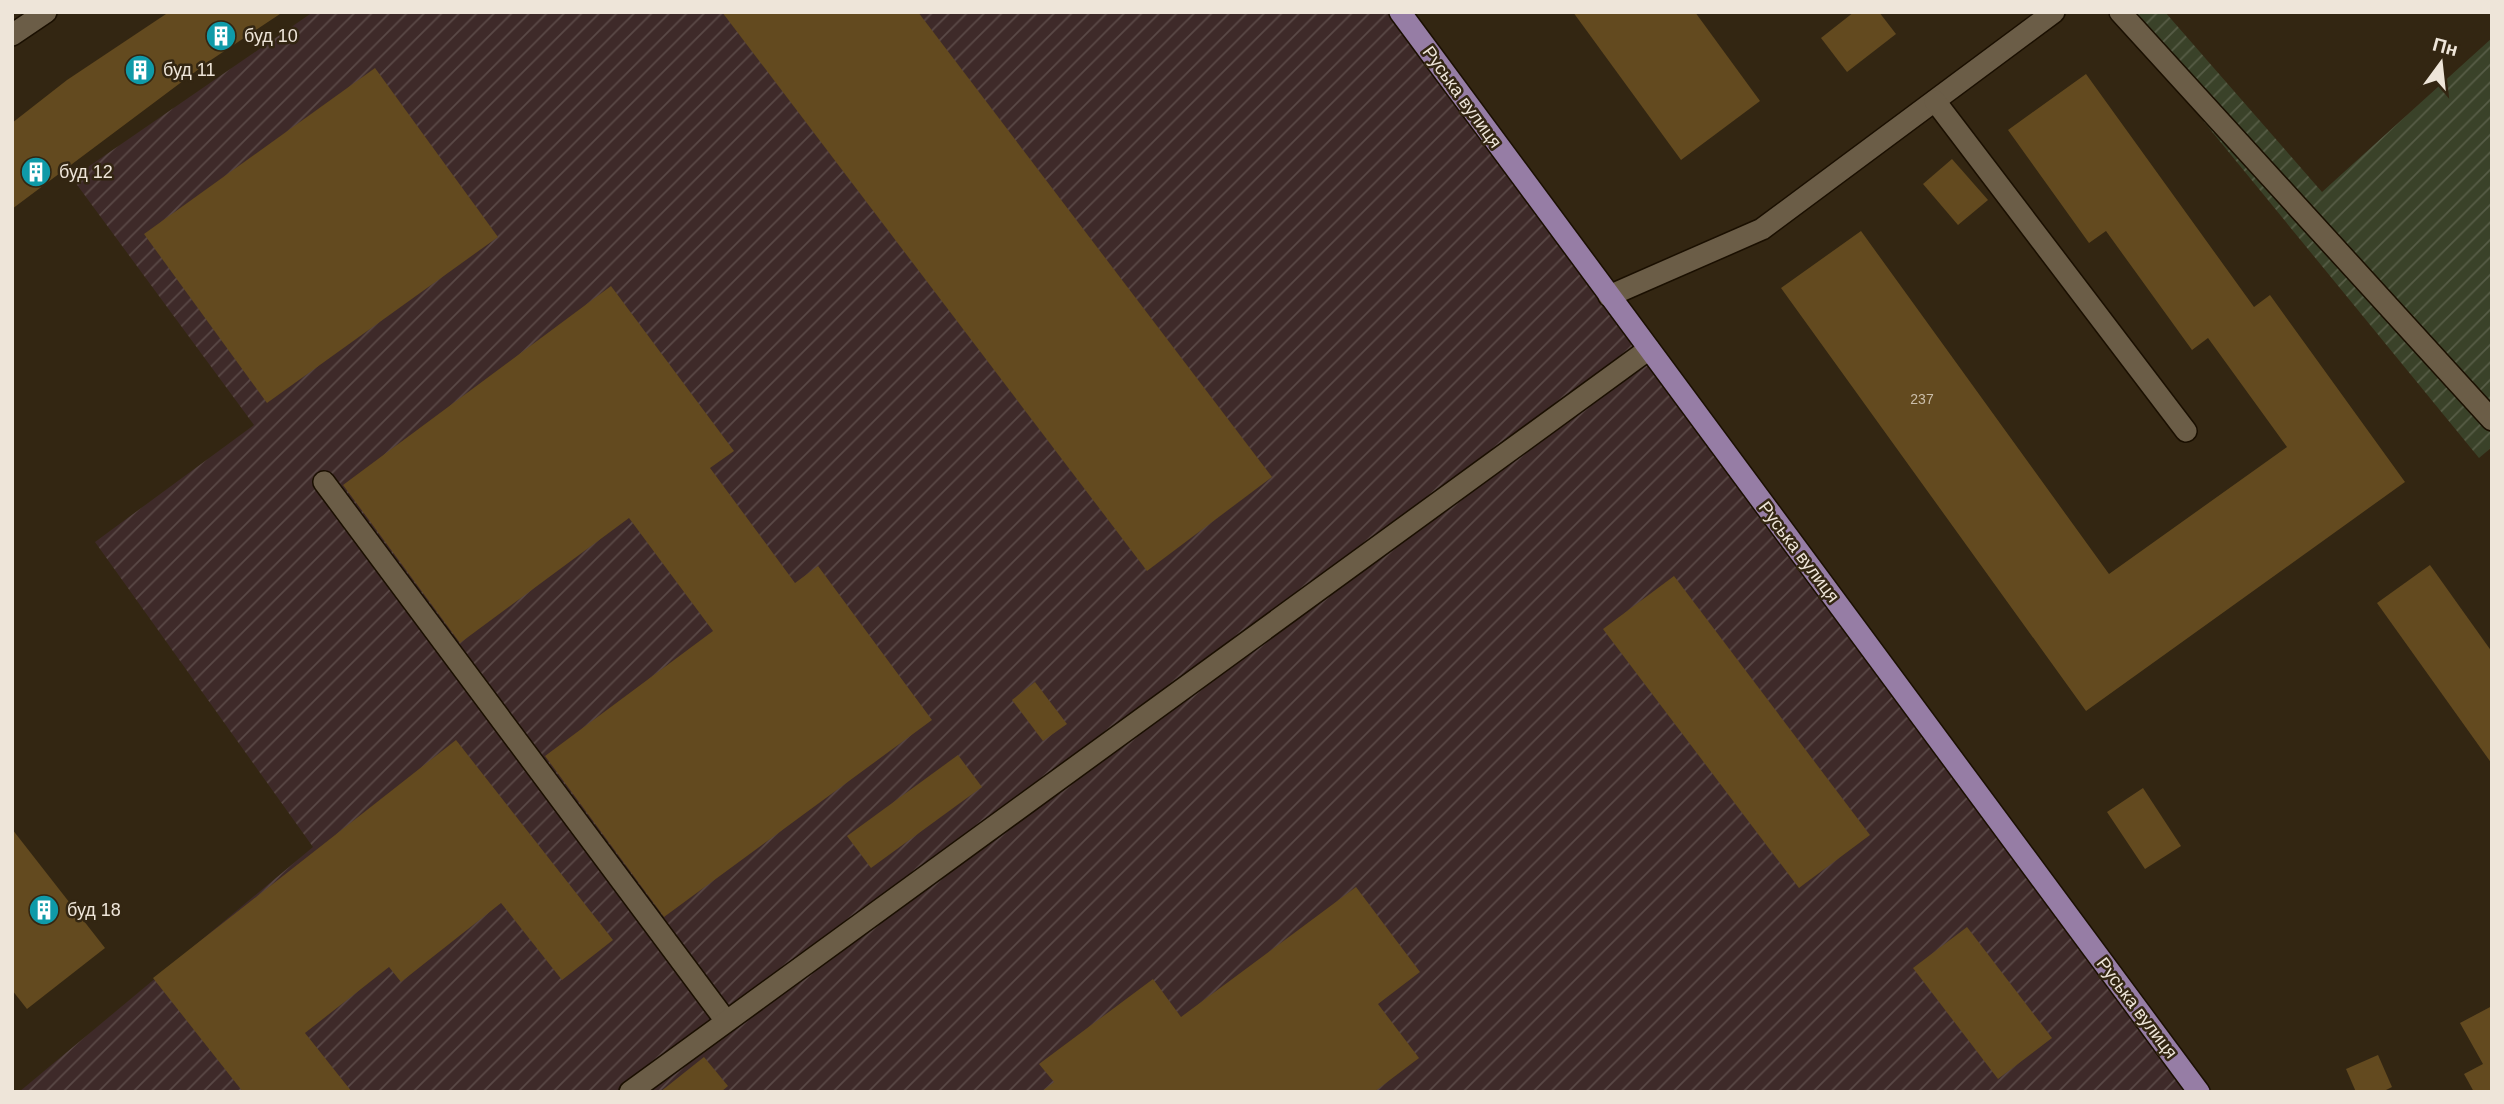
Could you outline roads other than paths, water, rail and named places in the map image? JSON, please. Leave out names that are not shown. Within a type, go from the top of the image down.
[{"type":"main road","name":"Руська вулиця","points":[[1399,12],[2199,1092]]},
{"type":"street","points":[[12,35],[46,12]]},
{"type":"street","points":[[1609,296],[1762,229],[2054,12]]},
{"type":"street","points":[[2120,12],[2492,420]]},
{"type":"street","points":[[1935,101],[2186,431]]},
{"type":"street","points":[[630,1092],[1649,349]]},
{"type":"street","points":[[324,482],[726,1021]]},
{"type":"place","name":"буд 10","points":[[221,36]]},
{"type":"place","name":"буд 11","points":[[140,70]]},
{"type":"place","name":"буд 12","points":[[36,172]]},
{"type":"place","name":"буд 18","points":[[44,910]]}]
